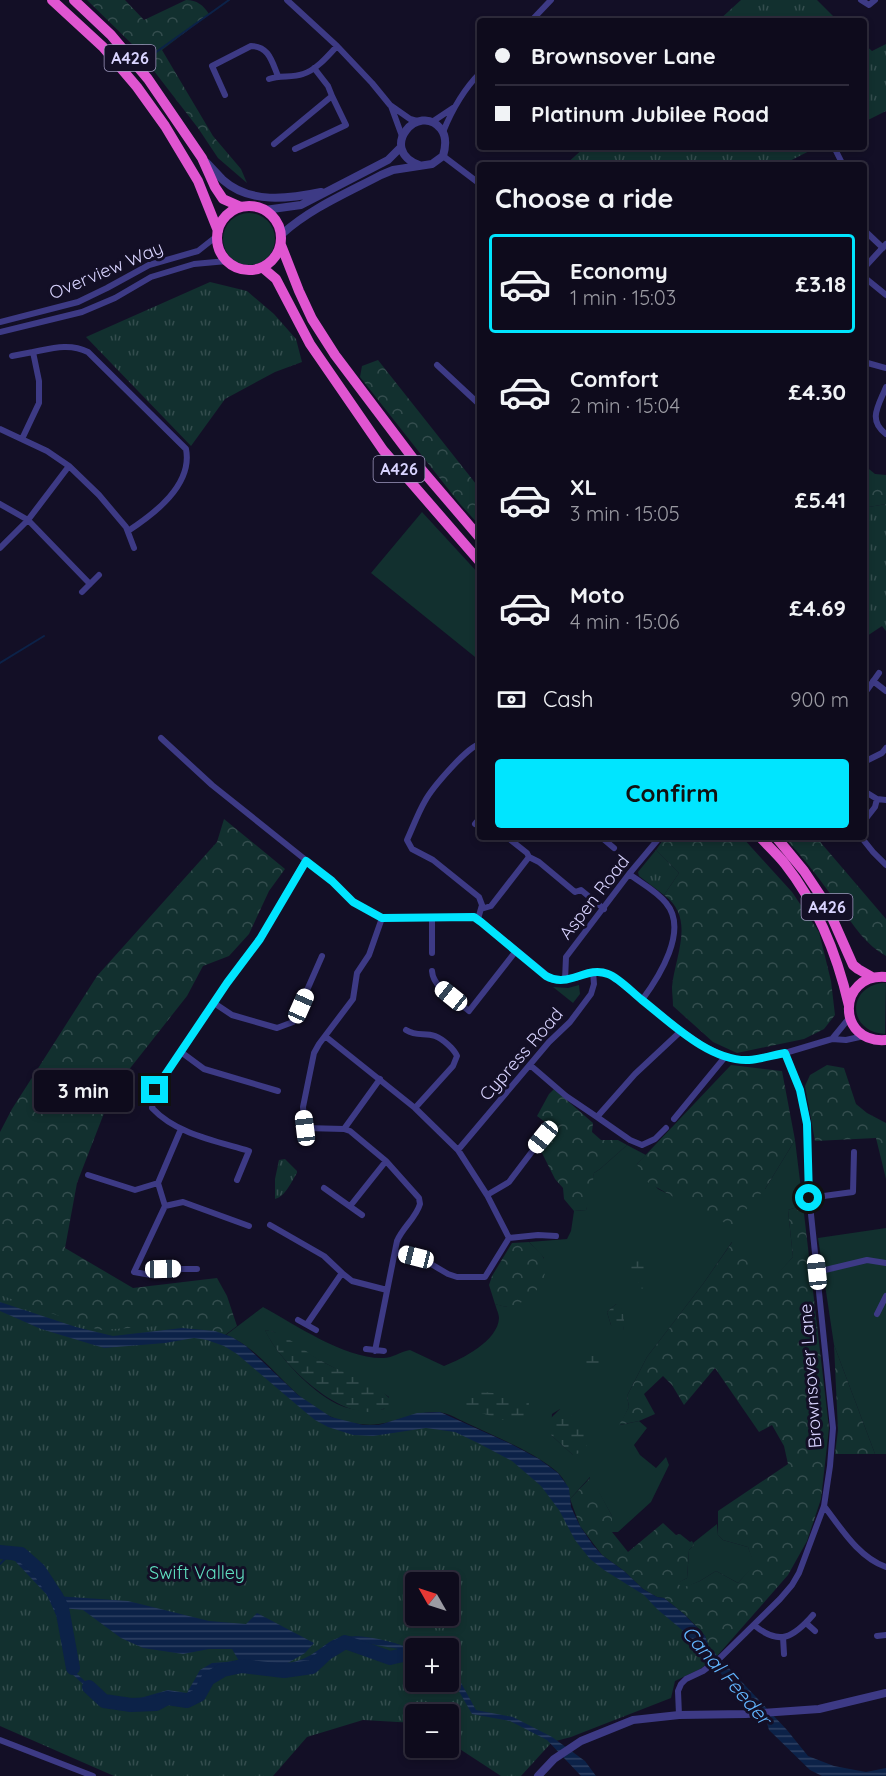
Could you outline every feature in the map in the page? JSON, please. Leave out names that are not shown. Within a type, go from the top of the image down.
[{"type":"highway","name":"A426","points":[[52,0],[104,47],[165,126],[198,181],[218,233]]},
{"type":"highway","name":"A426","points":[[74,0],[111,35],[148,79],[202,158],[223,199],[241,207]]},
{"type":"highway","points":[[249,206],[265,210],[279,225],[281,240],[278,254],[263,268],[244,270],[234,267],[221,254],[218,233],[226,216],[241,207],[249,206]]},
{"type":"highway","name":"A426","points":[[281,240],[299,291],[312,319],[336,356],[420,469],[477,535]]},
{"type":"highway","name":"A426","points":[[263,268],[276,279],[310,344],[383,450],[477,559]]},
{"type":"highway","name":"A426","points":[[763,840],[785,864],[809,899],[831,943],[843,980],[849,1011]]},
{"type":"highway","name":"A426","points":[[778,840],[804,871],[826,904],[853,965],[872,977]]},
{"type":"highway","points":[[886,976],[872,977],[863,981],[851,996],[849,1011],[853,1024],[864,1036],[882,1040],[886,1052]]},
{"type":"street","points":[[281,240],[294,223],[313,210],[381,175],[393,170],[432,164],[443,156],[446,140],[443,132],[432,122],[410,119],[390,105],[337,46],[287,0]]},
{"type":"street","points":[[534,18],[551,0]]},
{"type":"street","points":[[861,0],[869,5],[875,0]]},
{"type":"street","points":[[225,95],[212,66],[251,46],[267,51],[278,76]]},
{"type":"street","points":[[269,79],[278,76],[302,75],[314,68],[337,46]]},
{"type":"street","points":[[295,149],[346,125],[328,86],[314,68]]},
{"type":"street","points":[[443,132],[453,108],[477,76]]},
{"type":"street","points":[[274,144],[332,96]]},
{"type":"street","points":[[390,105],[402,136]]},
{"type":"street","points":[[432,122],[453,108]]},
{"type":"street","points":[[417,121],[406,128],[402,136],[401,147],[411,162],[419,165]]},
{"type":"street","points":[[265,210],[301,205],[388,160],[401,147]]},
{"type":"street","points":[[443,156],[477,182]]},
{"type":"street","points":[[202,158],[224,181],[252,196],[283,199],[327,190]]},
{"type":"street","points":[[867,232],[885,246],[867,265]]},
{"type":"street","name":"Overview Way","points":[[0,322],[78,302],[149,265],[198,251],[218,233]]},
{"type":"street","name":"Overview Way","points":[[0,332],[82,312],[115,298],[151,277],[194,264],[226,261]]},
{"type":"street","points":[[867,279],[886,295]]},
{"type":"street","points":[[12,356],[60,346],[81,348],[88,352],[186,449],[188,458],[186,470],[170,496],[151,516],[128,531]]},
{"type":"street","points":[[22,439],[39,403],[39,381],[33,352]]},
{"type":"street","points":[[867,363],[886,368]]},
{"type":"street","points":[[436,366],[477,402]]},
{"type":"street","points":[[886,387],[875,419],[878,427],[886,434]]},
{"type":"street","points":[[0,429],[46,451],[69,466],[99,495],[126,527],[134,548]]},
{"type":"street","points":[[0,548],[28,520],[69,466]]},
{"type":"street","points":[[0,504],[28,520],[90,584]]},
{"type":"street","points":[[82,592],[99,575]]},
{"type":"street","points":[[867,690],[879,673]]},
{"type":"street","points":[[873,681],[886,691]]},
{"type":"street","points":[[161,738],[220,792],[332,881],[353,902],[382,918],[474,917],[553,980],[576,978],[589,972],[609,974],[681,1030],[705,1047],[725,1057],[748,1060],[785,1053],[831,1039],[846,1040],[864,1036]]},
{"type":"street","points":[[477,744],[448,772],[425,800],[407,840],[412,849],[433,860],[479,897],[482,904],[478,919]]},
{"type":"street","points":[[867,760],[882,753],[886,748]]},
{"type":"street","points":[[867,793],[878,799],[886,800]]},
{"type":"street","points":[[867,818],[878,799]]},
{"type":"street","points":[[511,840],[575,892],[581,890],[604,909]]},
{"type":"street","points":[[605,840],[614,848]]},
{"type":"street","name":"Aspen Road","points":[[565,980],[566,957],[657,840]]},
{"type":"street","points":[[863,840],[886,865]]},
{"type":"street","points":[[481,909],[491,906],[529,857]]},
{"type":"street","points":[[237,1180],[249,1151],[181,1129],[161,1118],[152,1108],[155,1090],[260,939],[306,861]]},
{"type":"street","points":[[629,874],[668,904],[673,915],[673,943],[652,987],[642,1000]]},
{"type":"street","points":[[375,1351],[396,1241],[401,1230],[415,1216],[420,1204],[418,1198],[386,1161],[350,1131],[305,1128],[303,1107],[314,1053],[353,999],[357,974],[369,955],[382,918]]},
{"type":"street","points":[[432,918],[432,954]]},
{"type":"street","points":[[432,970],[433,978],[439,987],[468,1011],[516,951]]},
{"type":"street","points":[[214,1003],[232,1015],[277,1028],[293,1022],[322,956]]},
{"type":"street","name":"Cypress Road","points":[[458,1150],[549,1042],[570,1022],[591,994],[594,984],[593,972]]},
{"type":"street","points":[[831,1039],[849,1011]]},
{"type":"street","points":[[406,1030],[417,1035],[435,1036],[454,1050],[457,1056],[453,1066],[415,1108]]},
{"type":"street","points":[[597,1117],[628,1081],[681,1030]]},
{"type":"street","points":[[325,1036],[415,1108],[458,1150],[487,1195],[509,1238]]},
{"type":"street","points":[[181,1052],[204,1069],[278,1091]]},
{"type":"street","name":"Brownsover Lane","points":[[679,1715],[678,1691],[686,1679],[720,1658],[792,1585],[799,1573],[824,1506],[833,1428],[809,1198],[807,1124],[800,1090],[785,1053]]},
{"type":"street","points":[[674,1119],[725,1057]]},
{"type":"street","points":[[530,1065],[566,1096],[630,1140],[642,1145],[655,1139],[666,1128]]},
{"type":"street","points":[[344,1129],[380,1079]]},
{"type":"street","points":[[181,1129],[158,1183],[165,1206],[134,1272],[151,1275],[163,1269],[197,1269]]},
{"type":"street","points":[[487,1195],[509,1182],[543,1137]]},
{"type":"street","points":[[809,1198],[853,1192],[854,1152]]},
{"type":"street","points":[[351,1205],[386,1161]]},
{"type":"street","points":[[88,1175],[135,1190],[158,1183]]},
{"type":"street","points":[[324,1188],[363,1215]]},
{"type":"street","points":[[165,1206],[183,1202],[249,1226]]},
{"type":"street","points":[[270,1225],[324,1256],[352,1281],[387,1290]]},
{"type":"street","points":[[509,1238],[556,1236]]},
{"type":"street","points":[[395,1252],[426,1261],[458,1277],[485,1277],[509,1238]]},
{"type":"street","points":[[817,1272],[867,1260],[886,1263]]},
{"type":"street","points":[[307,1324],[342,1273]]},
{"type":"street","points":[[877,1314],[886,1296]]},
{"type":"street","points":[[298,1320],[316,1330]]},
{"type":"street","points":[[366,1350],[384,1351]]},
{"type":"street","points":[[824,1506],[862,1553],[875,1563],[886,1567]]},
{"type":"street","points":[[754,1625],[769,1636],[783,1637],[791,1635],[813,1616]]},
{"type":"street","points":[[806,1623],[815,1631]]},
{"type":"street","points":[[877,1636],[886,1635]]},
{"type":"street","points":[[783,1637],[784,1654]]},
{"type":"street","points":[[538,1776],[554,1759],[580,1741],[633,1720],[679,1715],[772,1713],[819,1709],[886,1693]]},
{"type":"street","points":[[0,1740],[93,1776]]},
{"type":"green space","points":[[87,0],[125,0],[144,20],[186,0],[197,2],[204,8],[209,14],[162,50],[213,136],[241,169],[247,183],[218,158],[198,128],[137,49]]},
{"type":"green space","points":[[741,0],[817,0],[835,18],[721,18]]},
{"type":"green space","points":[[886,44],[886,111],[867,120],[867,47],[872,51]]},
{"type":"green space","points":[[582,150],[811,150],[788,162],[568,162]]},
{"type":"green space","points":[[244,213],[254,213],[268,220],[275,239],[268,258],[254,265],[244,265],[234,261],[227,254],[223,244],[223,234],[227,224],[234,217]]},
{"type":"green space","points":[[210,282],[247,291],[274,314],[296,339],[302,362],[275,372],[225,399],[191,446],[86,337]]},
{"type":"green space","points":[[378,360],[477,485],[477,523],[360,377],[362,366]]},
{"type":"green space","points":[[867,467],[875,474],[886,475],[886,504],[869,507],[867,505]]},
{"type":"green space","points":[[886,504],[886,631],[882,626],[867,636],[867,505],[869,507]]},
{"type":"green space","points":[[422,512],[477,572],[477,659],[371,573]]},
{"type":"green space","points":[[224,819],[285,869],[269,891],[249,934],[229,956],[203,966],[187,996],[113,1090],[77,1183],[65,1248],[133,1288],[217,1278],[227,1296],[237,1326],[205,1350],[407,1572],[405,1572],[405,1626],[414,1626],[412,1638],[405,1638],[405,1644],[0,1326],[0,1132],[12,1109],[97,976],[217,842]]},
{"type":"green space","points":[[663,840],[745,840],[792,892],[819,932],[831,981],[835,1015],[824,1029],[804,1039],[737,1053],[713,1042],[673,1006],[672,987],[681,926],[674,904],[664,895],[679,873],[656,850]]},
{"type":"green space","points":[[787,840],[819,840],[886,919],[886,956],[861,935]]},
{"type":"green space","points":[[656,850],[679,873],[664,895],[639,876],[638,872]]},
{"type":"green space","points":[[886,983],[885,1034],[864,1026],[856,1010],[857,1001],[862,993]]},
{"type":"green space","points":[[579,985],[580,994],[573,1003],[553,987],[568,988]]},
{"type":"green space","points":[[731,1065],[782,1071],[795,1140],[765,1189],[732,1225],[708,1217],[644,1180],[637,1164]]},
{"type":"green space","points":[[827,1065],[844,1068],[856,1104],[886,1123],[886,1179],[876,1138],[815,1141],[805,1086],[810,1075]]},
{"type":"green space","points":[[554,1089],[593,1123],[592,1132],[601,1140],[618,1140],[627,1145],[594,1173],[586,1210],[574,1211],[564,1199],[563,1188],[555,1179],[540,1149],[550,1134],[546,1132],[545,1122],[537,1116]]},
{"type":"green space","points":[[795,1140],[803,1205],[788,1210],[793,1257],[777,1275],[732,1242],[647,1357],[627,1396],[629,1407],[620,1425],[639,1421],[647,1428],[634,1445],[640,1455],[656,1468],[666,1457],[669,1465],[651,1502],[618,1532],[612,1532],[612,1516],[590,1477],[570,1499],[564,1480],[537,1457],[441,1412],[422,1413],[374,1425],[356,1424],[334,1418],[305,1401],[254,1352],[226,1335],[263,1307],[321,1340],[353,1353],[383,1358],[410,1350],[444,1366],[469,1354],[493,1334],[499,1318],[495,1304],[507,1307],[544,1258],[529,1242],[567,1239],[571,1231],[574,1211],[586,1210],[594,1173],[627,1145],[646,1155],[637,1164],[658,1189],[681,1200],[765,1189]],"holes":[[[616,1304],[621,1308],[624,1321],[623,1330],[611,1325],[607,1312]],[[265,1330],[274,1332],[317,1359],[383,1393],[389,1397],[384,1409],[366,1411],[354,1409],[327,1398],[296,1372]],[[560,1409],[573,1455],[551,1435],[552,1414]]]},
{"type":"green space","points":[[285,1159],[297,1173],[285,1192],[275,1199],[275,1179],[279,1160]]},
{"type":"green space","points":[[803,1205],[829,1428],[821,1499],[807,1541],[788,1575],[717,1656],[709,1647],[705,1636],[684,1614],[664,1598],[657,1597],[643,1589],[602,1555],[580,1526],[570,1499],[591,1477],[612,1516],[612,1532],[628,1552],[663,1523],[676,1535],[680,1534],[690,1542],[692,1541],[694,1545],[689,1550],[687,1578],[678,1583],[682,1588],[716,1571],[738,1583],[754,1565],[748,1547],[723,1540],[718,1535],[718,1511],[788,1464],[784,1446],[772,1425],[759,1432],[715,1368],[684,1405],[672,1385],[663,1376],[644,1394],[655,1414],[639,1421],[619,1425],[629,1407],[627,1396],[647,1357],[733,1241],[777,1274],[793,1257],[788,1210]]},
{"type":"green space","points":[[886,1228],[886,1454],[875,1454],[834,1345],[818,1238]]},
{"type":"green space","points":[[529,1242],[544,1259],[542,1283],[524,1301],[509,1307],[495,1304],[489,1285],[492,1276],[512,1243]]},
{"type":"green space","points":[[643,1253],[646,1284],[642,1289],[630,1267]]},
{"type":"green space","name":"Swift Valley","points":[[0,1295],[99,1330],[190,1324],[215,1338],[236,1346],[302,1403],[345,1427],[437,1421],[535,1468],[589,1547],[694,1633],[712,1660],[700,1669],[675,1681],[671,1698],[571,1737],[552,1742],[521,1776],[501,1776],[459,1749],[459,1704],[405,1704],[405,1722],[363,1720],[307,1737],[273,1776],[114,1776],[0,1726]]},
{"type":"green space","points":[[616,1304],[621,1305],[623,1316],[624,1327],[621,1333],[617,1333],[611,1325],[607,1312]]},
{"type":"green space","points":[[265,1330],[285,1337],[327,1364],[376,1387],[391,1400],[391,1404],[375,1411],[357,1411],[338,1403],[319,1391],[285,1360]]},
{"type":"green space","points":[[834,1345],[875,1454],[835,1454],[838,1430]]},
{"type":"green space","points":[[594,1347],[603,1356],[604,1368],[583,1367],[586,1356]]},
{"type":"green space","points":[[466,1390],[510,1395],[529,1403],[527,1418],[514,1423],[478,1412],[461,1402]]},
{"type":"green space","points":[[560,1409],[574,1418],[584,1432],[588,1443],[583,1452],[573,1455],[551,1435],[550,1419]]},
{"type":"green space","points":[[717,1524],[718,1535],[723,1540],[748,1547],[755,1565],[738,1583],[716,1571],[682,1589],[677,1583],[687,1578],[689,1550],[694,1545],[693,1543]]},
{"type":"water","name":"Canal Feeder","points":[[0,1302],[76,1327],[113,1336],[182,1328],[215,1331],[232,1337],[246,1346],[298,1395],[331,1417],[363,1425],[379,1425],[417,1413],[440,1412],[511,1444],[539,1459],[558,1473],[569,1488],[571,1507],[580,1526],[593,1545],[643,1589],[657,1597],[664,1598],[684,1614],[705,1636],[709,1647],[787,1730],[808,1756],[834,1766],[866,1772],[886,1768],[886,1776],[822,1776],[810,1770],[769,1730],[766,1720],[744,1697],[739,1695],[681,1629],[644,1595],[590,1559],[575,1540],[559,1510],[541,1486],[512,1461],[455,1432],[426,1428],[373,1436],[353,1435],[328,1427],[315,1420],[237,1354],[207,1340],[194,1338],[104,1348],[41,1329],[0,1311]]},
{"type":"water","points":[[0,1550],[17,1557],[50,1592],[63,1623],[74,1671],[100,1695],[116,1701],[126,1698],[137,1699],[168,1690],[187,1693],[200,1670],[212,1663],[239,1661],[232,1649],[209,1649],[183,1654],[143,1648],[121,1638],[83,1610],[62,1608],[56,1596],[128,1601],[209,1621],[246,1624],[257,1613],[314,1643],[305,1653],[288,1663],[307,1657],[333,1640],[342,1637],[374,1638],[405,1647],[405,1650],[348,1640],[301,1666],[280,1668],[252,1665],[251,1668],[241,1664],[220,1666],[207,1672],[188,1697],[168,1696],[157,1701],[117,1705],[98,1698],[71,1673],[60,1624],[47,1595],[15,1561],[0,1555]]},
{"type":"water","points":[[459,1679],[476,1710],[513,1717],[552,1737],[585,1761],[596,1776],[581,1776],[547,1740],[510,1721],[472,1714],[459,1691]]},
{"type":"waterway","points":[[152,55],[229,0]]},
{"type":"waterway","points":[[0,663],[44,636]]},
{"type":"waterway","points":[[0,1552],[21,1554],[39,1570],[56,1596],[62,1608],[73,1668]]},
{"type":"waterway","points":[[0,1564],[11,1553]]},
{"type":"waterway","points":[[89,1687],[104,1701],[131,1705],[156,1704],[167,1698],[187,1701],[199,1695],[208,1679],[223,1670],[242,1666],[284,1671],[312,1667],[327,1653],[345,1642],[390,1658],[405,1655]]},
{"type":"route","points":[[155,1090],[227,983],[260,939],[306,861],[332,881],[353,902],[382,918],[464,919],[474,917],[553,980],[576,978],[589,972],[609,974],[705,1047],[728,1058],[748,1060],[785,1053],[800,1090],[807,1124],[809,1198]]}]
